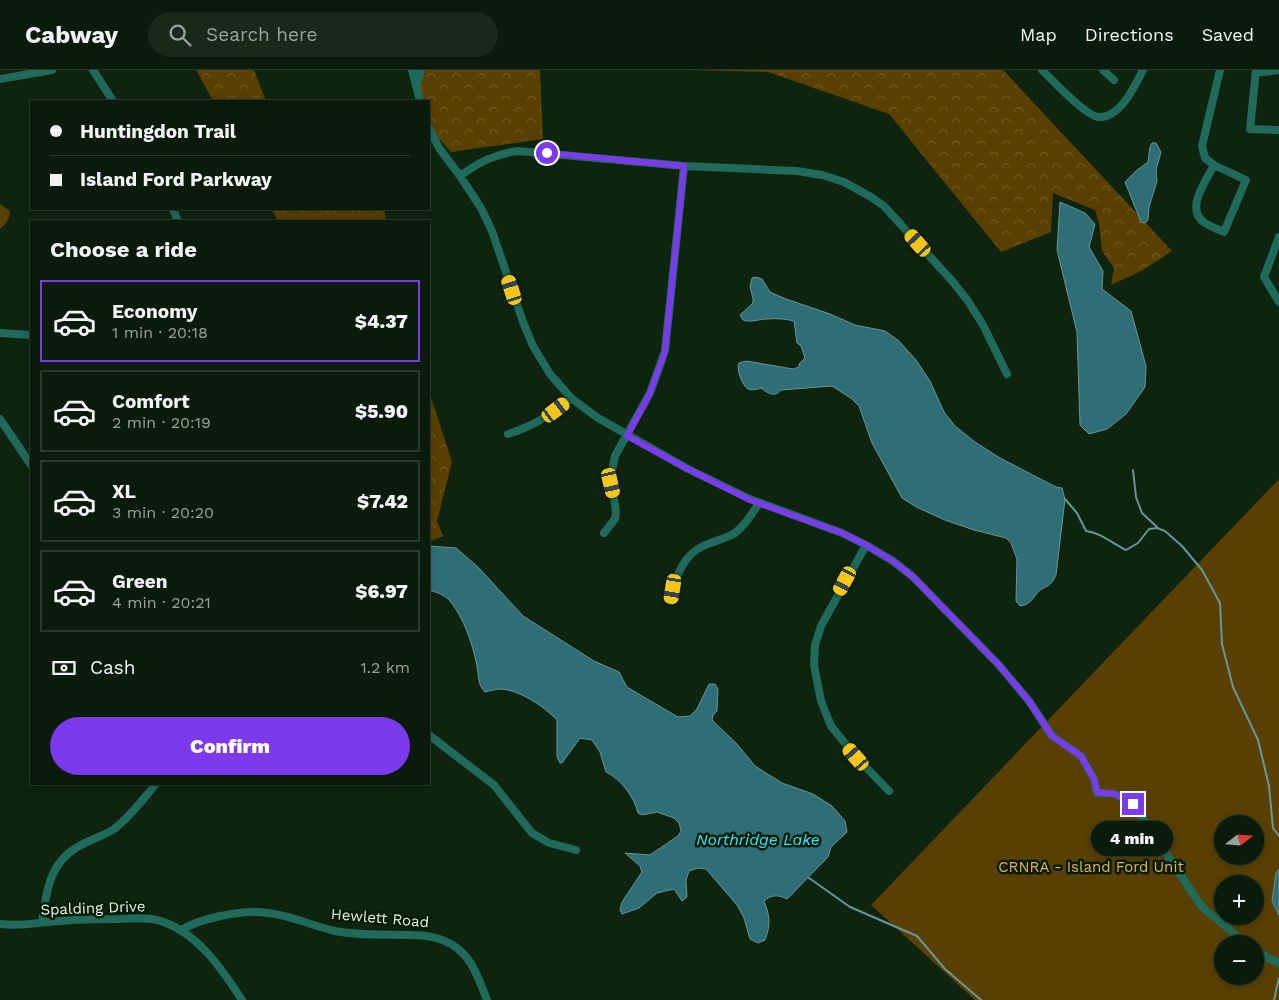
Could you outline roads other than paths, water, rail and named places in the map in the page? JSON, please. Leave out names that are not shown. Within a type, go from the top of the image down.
[{"type":"street","points":[[0,79],[52,70]]},
{"type":"street","points":[[93,70],[112,100]]},
{"type":"street","points":[[412,70],[420,100]]},
{"type":"street","points":[[417,88],[421,70]]},
{"type":"street","points":[[1042,70],[1079,105],[1093,116],[1098,117],[1106,116],[1119,108],[1131,92],[1143,70]]},
{"type":"street","points":[[1103,70],[1114,80]]},
{"type":"street","points":[[1214,165],[1197,199],[1196,213],[1203,222],[1224,232],[1246,180],[1214,165],[1205,158],[1202,146],[1220,70]]},
{"type":"street","points":[[1279,70],[1256,72],[1250,129],[1279,130]]},
{"type":"street","points":[[430,130],[439,148],[481,208],[492,231],[522,322],[533,346],[550,374],[571,398],[627,436],[688,469],[759,503],[842,533],[893,561],[912,576],[996,662],[1029,701],[1052,736],[1081,756],[1094,779],[1097,792],[1115,794],[1133,804],[1202,907],[1235,935]]},
{"type":"street","points":[[460,176],[487,158],[502,153],[518,151],[684,166],[806,172],[839,180],[872,197],[896,218],[968,301],[984,326],[1007,374]]},
{"type":"street","points":[[604,533],[614,519],[616,512],[611,483],[615,456],[650,393],[665,351],[684,166]]},
{"type":"street","points":[[1279,237],[1264,277],[1279,302]]},
{"type":"street","points":[[0,333],[30,335]]},
{"type":"street","points":[[508,434],[540,422],[571,398]]},
{"type":"street","points":[[0,419],[30,464]]},
{"type":"street","points":[[671,602],[677,578],[689,557],[702,546],[724,539],[737,532],[747,522],[759,503]]},
{"type":"street","points":[[866,545],[821,626],[815,645],[814,665],[821,701],[831,726],[856,757],[889,791]]},
{"type":"street","points":[[430,736],[494,785],[532,833],[549,843],[576,850]]},
{"type":"street","points":[[42,922],[48,885],[60,862],[76,848],[115,828],[155,785]]},
{"type":"street","name":"Hewlett Road","points":[[181,930],[208,920],[241,913],[258,912],[273,914],[336,931],[366,934],[423,935],[438,938],[450,943],[472,962],[487,1000]]},
{"type":"street","name":"Spalding Drive","points":[[0,924],[20,925],[79,919],[148,918],[160,921],[181,930],[220,966],[242,1000]]},
{"type":"street","points":[[1264,956],[1279,963]]},
{"type":"water","points":[[1152,143],[1156,143],[1161,152],[1156,170],[1157,181],[1149,207],[1148,220],[1145,223],[1141,222],[1125,182],[1148,162]]},
{"type":"water","points":[[1060,202],[1085,213],[1095,224],[1089,247],[1103,271],[1102,289],[1131,311],[1146,366],[1145,387],[1126,414],[1107,429],[1089,434],[1080,425],[1077,332],[1057,250]]},
{"type":"water","points":[[752,278],[762,279],[770,292],[786,299],[855,325],[885,331],[899,341],[916,360],[930,381],[944,412],[955,426],[1000,458],[1056,487],[1062,488],[1065,499],[1056,575],[1050,585],[1038,592],[1029,603],[1020,606],[1016,601],[1017,559],[1011,543],[1006,538],[945,520],[916,507],[902,498],[872,443],[859,406],[852,399],[832,386],[781,390],[776,394],[768,393],[761,388],[751,390],[746,387],[739,373],[739,363],[746,361],[793,369],[799,367],[799,364],[805,358],[801,346],[797,343],[794,321],[778,319],[743,320],[740,315],[753,303],[750,286]]},
{"type":"water","name":"Northridge Lake","points":[[430,546],[456,548],[478,567],[523,616],[594,661],[619,672],[627,687],[678,717],[690,716],[697,709],[709,684],[715,684],[718,689],[717,711],[713,715],[712,720],[737,744],[755,766],[782,783],[813,794],[832,806],[845,821],[847,832],[831,847],[828,857],[787,899],[776,896],[764,901],[769,920],[765,940],[758,943],[750,939],[744,918],[737,905],[706,869],[698,868],[689,871],[686,880],[687,897],[682,901],[674,889],[657,893],[639,908],[622,914],[620,910],[622,902],[642,872],[640,866],[625,853],[650,855],[678,836],[681,831],[679,823],[674,818],[657,812],[642,815],[638,813],[634,801],[626,789],[606,772],[600,752],[592,740],[580,738],[562,763],[560,763],[557,757],[557,720],[532,700],[517,693],[501,689],[485,692],[479,683],[473,649],[460,615],[448,599],[430,590]]},
{"type":"water","points":[[1279,869],[1279,915],[1272,901],[1276,873]]},
{"type":"waterway","points":[[1133,470],[1136,497],[1142,513],[1157,527]]},
{"type":"waterway","points":[[1065,499],[1077,513],[1086,531],[1102,536],[1126,550],[1138,543],[1149,529],[1157,528],[1165,531],[1182,546],[1202,570],[1220,603],[1222,644],[1233,687],[1258,740],[1269,786],[1273,828],[1279,836]]},
{"type":"waterway","points":[[809,878],[850,907],[917,936],[945,969],[981,1000]]},
{"type":"waterway","points":[[1274,1000],[1279,978]]},
{"type":"park label","name":"CRNRA - Island Ford Unit","points":[[1091,867]]}]
